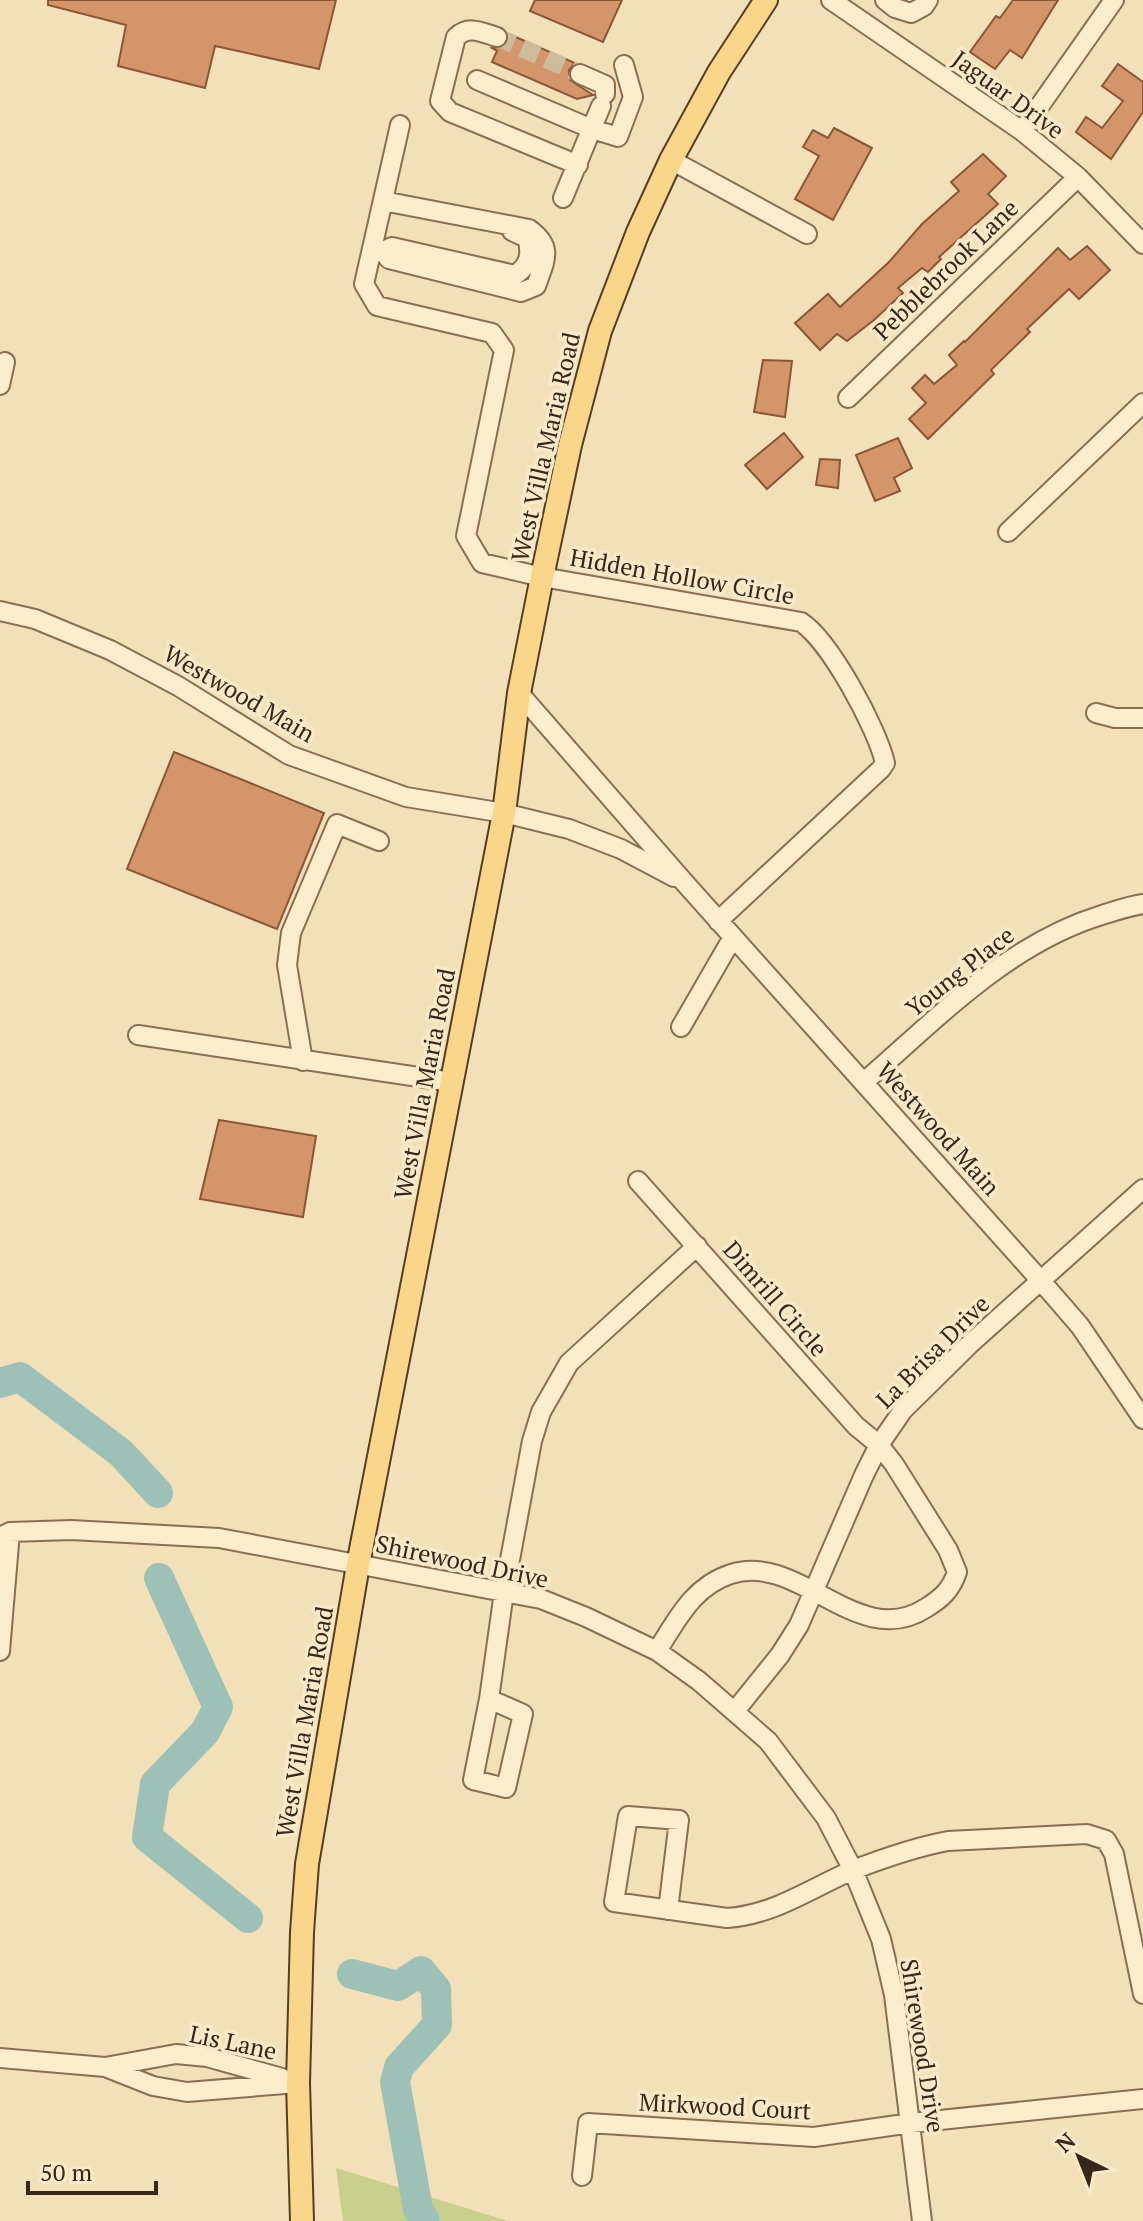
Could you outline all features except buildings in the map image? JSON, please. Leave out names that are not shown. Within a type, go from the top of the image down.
[{"type":"main road","name":"West Villa Maria Road","points":[[302,2221],[298,2083],[307,1864],[358,1565],[504,813],[519,693],[542,577],[570,445],[600,331],[638,232],[671,160],[719,72],[766,0]]},
{"type":"street","name":"Jaguar Drive","points":[[831,0],[1022,131],[1078,177],[1143,244]]},
{"type":"street","points":[[878,33],[890,4],[911,13],[928,0]]},
{"type":"street","points":[[1022,131],[1114,0]]},
{"type":"street","points":[[497,37],[474,29],[463,30],[456,37],[440,101],[450,112],[578,165]]},
{"type":"street","points":[[477,80],[618,137],[633,97],[624,65]]},
{"type":"street","points":[[563,198],[603,100],[605,85],[580,74]]},
{"type":"street","name":"Hidden Hollow Circle","points":[[400,125],[383,201],[378,250],[364,284],[377,306],[492,333],[504,350],[466,536],[482,563],[542,577],[801,622],[822,639],[880,741],[885,763],[881,769],[718,921]]},
{"type":"street","points":[[671,160],[807,234]]},
{"type":"street","name":"Pebblebrook Lane","points":[[848,398],[1078,177]]},
{"type":"street","points":[[378,250],[389,259],[521,292],[536,286],[547,254],[543,239],[529,229],[383,201]]},
{"type":"street","points":[[0,385],[5,362]]},
{"type":"street","points":[[1008,532],[1143,403]]},
{"type":"street","name":"Westwood Main","points":[[0,611],[35,619],[110,650],[178,686],[289,755],[406,797],[504,813],[569,829],[608,844],[684,882]]},
{"type":"street","name":"Westwood Main","points":[[519,693],[1080,1326],[1143,1419]]},
{"type":"street","points":[[1096,713],[1115,718],[1143,718]]},
{"type":"street","points":[[303,1061],[287,965],[291,933],[337,824],[379,841]]},
{"type":"street","name":"Young Place","points":[[864,1082],[978,983],[1014,956],[1046,936],[1143,904]]},
{"type":"street","points":[[681,1027],[733,937]]},
{"type":"street","points":[[138,1035],[452,1082]]},
{"type":"street","name":"Dimrill Circle","points":[[638,1181],[856,1426],[879,1445],[948,1550],[957,1572],[943,1598],[902,1618],[858,1615],[813,1590],[769,1573],[751,1570],[731,1574],[700,1590],[657,1651]]},
{"type":"street","name":"La Brisa Drive","points":[[735,1711],[780,1655],[799,1625],[879,1445],[903,1410],[971,1343],[1143,1189]]},
{"type":"street","points":[[489,1699],[523,1714],[506,1788],[473,1780],[489,1699],[504,1592],[532,1441],[541,1412],[569,1363],[697,1246]]},
{"type":"street","points":[[0,1651],[3,1530]]},
{"type":"street","name":"Shirewood Drive","points":[[3,1530],[71,1530],[219,1538],[541,1599],[657,1651],[735,1711],[768,1741],[826,1818],[853,1870],[881,1939],[894,1995],[922,2221]]},
{"type":"street","points":[[668,1910],[679,1820],[628,1816],[614,1902],[668,1910],[727,1918],[744,1917],[776,1908],[853,1870],[926,1845],[948,1841],[1087,1834],[1106,1840],[1114,1854],[1143,1994]]},
{"type":"street","name":"Lis Lane","points":[[0,2058],[105,2067],[176,2054],[207,2057],[298,2083]]},
{"type":"street","name":"Lis Lane","points":[[105,2067],[153,2086],[187,2092],[298,2083]]},
{"type":"street","points":[[911,2123],[1143,2099]]},
{"type":"street","name":"Mirkwood Court","points":[[582,2176],[588,2123],[814,2137],[911,2123]]},
{"type":"green space","points":[[336,2168],[508,2221],[343,2221]]},
{"type":"waterway","points":[[0,1383],[20,1377],[121,1453],[158,1493]]},
{"type":"waterway","points":[[159,1578],[218,1707],[205,1732],[155,1784],[147,1837],[248,1918]]},
{"type":"waterway","points":[[352,1974],[398,1986],[421,1971],[436,1989],[437,2025],[399,2067],[395,2082],[418,2209],[425,2221]]},
{"type":"tunnel","points":[[497,37],[580,74]]}]
